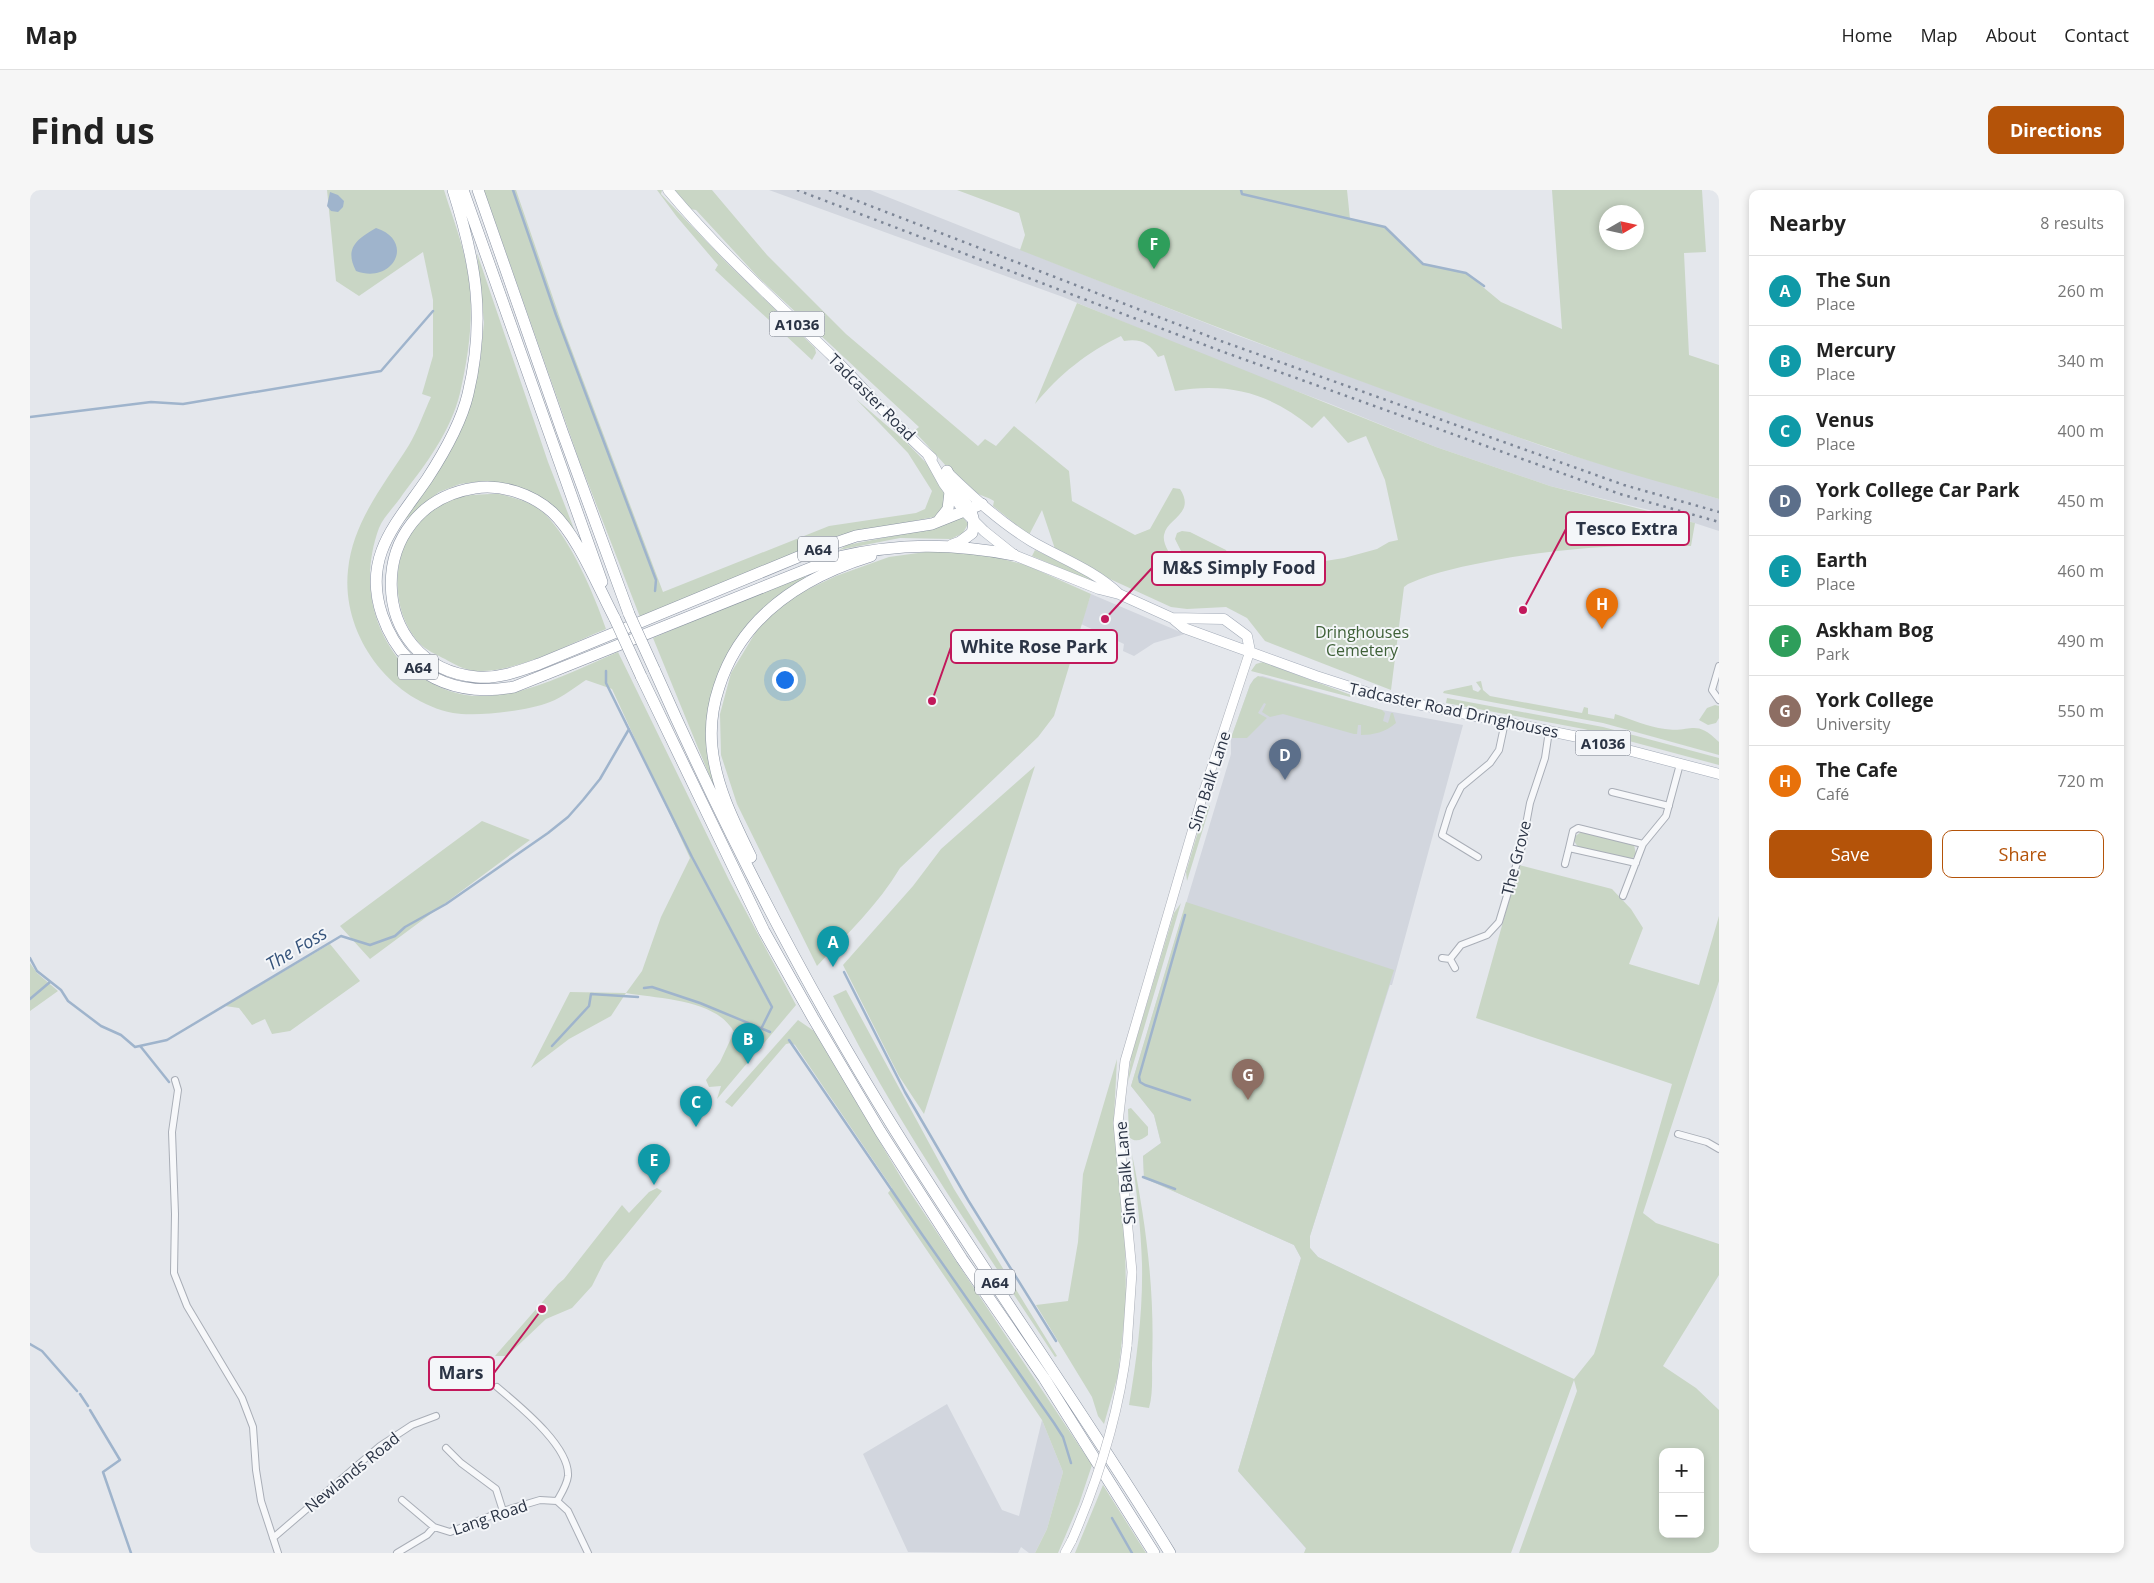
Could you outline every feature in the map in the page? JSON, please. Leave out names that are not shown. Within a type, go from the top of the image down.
[{"type":"highway","name":"A64","points":[[453,190],[473,262],[477,296],[478,333],[474,367],[468,397],[458,424],[441,458],[393,524],[380,555],[377,580],[379,605],[387,629],[399,648],[421,670],[440,681],[462,688],[493,691],[514,687],[816,564],[873,549],[904,546],[952,545],[1014,555]]},
{"type":"highway","name":"A64","points":[[463,190],[615,619]]},
{"type":"highway","name":"A64","points":[[478,190],[562,431],[629,614],[705,785],[804,972],[894,1129],[1122,1475],[1170,1553]]},
{"type":"highway","points":[[947,471],[954,488],[974,522],[972,533],[960,542],[952,545]]},
{"type":"highway","name":"A64","points":[[967,510],[937,522],[856,536],[815,550],[539,664],[495,676],[477,677],[459,674],[427,658],[414,645],[399,622],[391,596],[390,578],[398,543],[408,527],[420,514],[450,494],[479,488],[515,491],[534,500],[552,512],[568,531],[615,619],[641,676],[764,931],[813,1018],[900,1163],[962,1259],[1049,1386],[1154,1553]]},
{"type":"highway","points":[[937,522],[948,509],[950,492]]},
{"type":"highway","points":[[967,510],[982,504]]},
{"type":"highway","name":"A64","points":[[766,902],[760,878],[726,805],[718,780],[712,746],[716,698],[725,668],[744,635],[756,621],[789,592],[833,569],[904,546]]},
{"type":"main road","name":"Tadcaster Road","points":[[668,190],[694,221],[746,276],[830,354],[928,455],[982,504],[1023,536],[1105,580],[1119,594]]},
{"type":"main road","name":"Tadcaster Road","points":[[928,455],[950,492],[967,510]]},
{"type":"main road","name":"Tadcaster Road","points":[[974,522],[1014,555],[1099,590],[1119,594],[1172,618],[1184,628],[1250,651]]},
{"type":"main road","name":"Tadcaster Road","points":[[1172,618],[1224,619],[1247,636],[1250,651]]},
{"type":"main road","name":"Tadcaster Road Dringhouses","points":[[1250,651],[1316,676],[1378,696],[1549,731],[1719,774]]},
{"type":"street","name":"Sim Balk Lane","points":[[1065,1553],[1090,1499],[1103,1459],[1118,1404],[1128,1346],[1132,1272],[1118,1123],[1126,1061],[1204,792],[1250,651]]},
{"type":"street","points":[[1719,666],[1718,680],[1712,690],[1719,700]]},
{"type":"street","points":[[1478,857],[1442,834],[1450,808],[1461,787],[1490,763],[1499,750],[1505,722]]},
{"type":"street","name":"The Grove","points":[[1450,959],[1461,945],[1487,936],[1499,922],[1522,846],[1530,803],[1545,758],[1549,731]]},
{"type":"street","points":[[1623,896],[1643,844],[1663,821],[1680,764]]},
{"type":"street","points":[[1612,792],[1669,806]]},
{"type":"street","points":[[1565,864],[1573,831],[1578,828],[1643,844]]},
{"type":"street","points":[[1569,848],[1636,863]]},
{"type":"street","points":[[1442,958],[1450,959],[1455,968]]},
{"type":"street","points":[[175,1080],[178,1090],[172,1132],[175,1214],[174,1272],[187,1306],[242,1398],[253,1427],[256,1470],[262,1501],[274,1538],[276,1552]]},
{"type":"street","points":[[1678,1134],[1707,1142],[1719,1149]]},
{"type":"street","points":[[497,1387],[522,1409],[557,1446],[563,1456],[568,1477],[557,1501],[568,1511],[586,1552]]},
{"type":"street","points":[[522,1409],[528,1403]]},
{"type":"street","name":"Newlands Road","points":[[274,1538],[380,1446],[412,1425],[436,1416]]},
{"type":"street","points":[[446,1448],[461,1463],[496,1489],[503,1511]]},
{"type":"street","name":"Lang Road","points":[[402,1500],[434,1527],[442,1531],[458,1530],[503,1511],[540,1500],[557,1501]]},
{"type":"street","points":[[397,1553],[426,1535],[434,1527]]},
{"type":"shaded area","points":[[769,190],[870,190],[1236,335],[1441,410],[1554,450],[1719,499],[1719,531],[1670,515],[1550,486],[1436,447],[1328,403],[1232,367],[1063,297]]},
{"type":"shaded area","points":[[1091,594],[1185,634],[1154,643],[1134,656],[1123,651],[1124,644],[1081,624]]},
{"type":"shaded area","points":[[1262,676],[1382,710],[1463,725],[1392,985],[1390,985],[1310,1236],[1310,1248],[1318,1257],[1473,1332],[1310,1553],[1238,1471],[1301,1258],[1294,1245],[1144,1178],[1143,1156],[1161,1143],[1154,1115],[1131,1086],[1231,754],[1231,738],[1250,685],[1254,679]]},
{"type":"shaded area","points":[[947,1404],[1002,1510],[1019,1516],[1042,1420],[1063,1472],[1047,1529],[1035,1553],[1029,1553],[1021,1547],[1018,1553],[908,1552],[863,1454]]},
{"type":"green space","points":[[327,190],[444,190],[461,241],[470,292],[469,343],[464,376],[451,421],[437,446],[381,524],[374,545],[370,581],[375,615],[382,632],[390,647],[408,669],[444,689],[459,694],[475,696],[501,695],[535,686],[569,674],[618,652],[729,880],[796,1005],[717,1099],[721,1086],[709,1087],[706,1080],[720,1062],[734,1032],[726,1021],[714,1013],[686,1002],[626,993],[642,971],[661,917],[690,858],[612,689],[586,680],[560,697],[540,705],[488,714],[453,713],[430,706],[409,694],[390,679],[374,661],[361,640],[352,618],[348,594],[348,570],[351,552],[363,519],[409,445],[431,397],[422,394],[433,356],[433,300],[423,252],[359,296],[336,281]]},
{"type":"green space","points":[[484,190],[516,190],[563,327],[663,592],[829,526],[916,513],[925,509],[932,491],[908,453],[856,399],[906,442],[933,470],[946,496],[941,512],[934,517],[837,536],[640,617],[579,460]]},
{"type":"green space","points":[[657,190],[662,190],[661,194],[728,264],[815,348],[816,353],[812,360],[715,270],[718,265],[677,217]]},
{"type":"green space","name":"Dringhouses Cemetery","points":[[674,190],[712,190],[767,255],[846,334],[978,446],[985,439],[996,446],[1014,426],[1069,471],[1072,501],[1135,535],[1150,529],[1173,488],[1180,489],[1185,504],[1183,510],[1166,529],[1164,542],[1178,563],[1199,578],[1215,580],[1232,578],[1249,561],[1259,558],[1319,562],[1344,558],[1377,549],[1389,542],[1398,540],[1385,480],[1366,436],[1348,443],[1324,416],[1312,428],[1280,406],[1248,393],[1213,388],[1175,391],[1164,355],[1158,357],[1148,345],[1135,340],[1124,341],[1121,336],[1074,365],[1035,404],[1077,303],[1436,447],[1550,486],[1695,523],[1691,546],[1617,546],[1545,552],[1440,572],[1408,584],[1404,587],[1391,690],[1265,641],[1247,618],[1226,607],[1187,609],[1171,607],[1099,574],[1055,549],[1042,510],[1029,535],[993,506],[994,501],[976,493],[963,483],[914,431],[919,427],[758,277],[696,210],[690,209]]},
{"type":"green space","points":[[957,190],[1347,190],[1350,219],[1385,227],[1423,264],[1466,273],[1501,302],[1562,329],[1552,190],[1702,190],[1706,252],[1684,253],[1689,355],[1719,365],[1719,499],[1574,456],[1285,353],[1020,250],[1025,235],[1019,213]]},
{"type":"green space","points":[[477,253],[548,462],[576,534],[506,484],[483,481],[460,484],[439,492],[404,521],[449,454],[480,362],[484,322]]},
{"type":"green space","points":[[499,494],[535,506],[555,525],[581,568],[606,629],[525,663],[492,670],[473,671],[452,663],[419,643],[408,628],[401,611],[398,593],[398,574],[401,556],[408,539],[417,523],[430,510],[454,498]]},
{"type":"green space","points":[[963,517],[968,524],[963,533],[951,539],[900,538],[839,550],[847,545],[908,533]]},
{"type":"green space","points":[[1182,531],[1190,532],[1226,550],[1230,560],[1222,568],[1214,568],[1182,553],[1175,539],[1177,533]]},
{"type":"green space","points":[[940,550],[983,554],[1026,565],[1091,594],[1054,716],[1038,737],[900,868],[872,907],[817,966],[737,804],[721,755],[720,714],[731,673],[763,620],[796,595],[836,576],[889,557]]},
{"type":"green space","points":[[1035,550],[1074,568],[1107,588],[1032,556]]},
{"type":"green space","points":[[803,574],[806,578],[789,588],[746,626],[724,660],[713,693],[719,799],[653,638]]},
{"type":"green space","points":[[1263,662],[1351,695],[1350,697],[1251,671],[1256,664]]},
{"type":"green space","points":[[1258,676],[1382,710],[1385,713],[1383,721],[1388,723],[1391,713],[1393,713],[1396,723],[1384,731],[1366,735],[1361,735],[1361,725],[1358,725],[1357,734],[1354,734],[1283,714],[1270,717],[1262,712],[1266,704],[1264,703],[1258,713],[1267,718],[1247,738],[1231,738],[1250,685]]},
{"type":"green space","points":[[1481,681],[1483,690],[1490,696],[1582,713],[1584,707],[1588,708],[1588,714],[1614,719],[1615,714],[1646,725],[1665,729],[1698,728],[1704,730],[1719,742],[1719,755],[1603,723],[1443,693],[1444,691],[1472,685],[1473,690],[1478,692],[1481,689],[1476,682]]},
{"type":"green space","points":[[1447,698],[1603,727],[1719,758],[1719,765],[1584,729],[1446,703]]},
{"type":"green space","points":[[1715,705],[1719,706],[1719,718],[1716,723],[1708,725],[1699,720],[1707,708]]},
{"type":"green space","points":[[1035,766],[924,1114],[899,1076],[843,965],[913,886],[941,849]]},
{"type":"green space","points":[[1206,805],[1210,806],[1187,881],[1186,872]]},
{"type":"green space","points":[[482,821],[530,840],[370,959],[340,926]]},
{"type":"green space","points":[[1581,832],[1634,845],[1636,854],[1631,860],[1578,847],[1574,837]]},
{"type":"green space","points":[[1519,865],[1612,889],[1631,909],[1643,928],[1629,964],[1699,985],[1719,916],[1719,981],[1643,1213],[1656,1223],[1719,1244],[1719,1275],[1663,1366],[1696,1388],[1719,1410],[1719,1553],[1519,1553],[1577,1391],[1574,1380],[1511,1553],[1304,1553],[1306,1548],[1238,1471],[1301,1258],[1294,1245],[1144,1178],[1143,1156],[1161,1143],[1154,1115],[1131,1086],[1186,902],[1394,970],[1310,1236],[1310,1248],[1318,1257],[1574,1379],[1594,1354],[1597,1345],[1672,1084],[1476,1018]]},
{"type":"green space","points":[[1181,903],[1128,1082],[1131,1057],[1174,913]]},
{"type":"green space","points":[[330,944],[360,981],[290,1031],[272,1034],[265,1019],[252,1025],[239,1008],[225,1006]]},
{"type":"green space","points":[[30,963],[37,973],[58,991],[30,1011]]},
{"type":"green space","points":[[846,990],[954,1189],[1057,1356],[1055,1357],[939,1180],[883,1089],[833,996]]},
{"type":"green space","points":[[570,992],[626,993],[611,1016],[569,1039],[531,1068]]},
{"type":"green space","points":[[798,1020],[814,1031],[906,1186],[1092,1465],[1079,1504],[1058,1553],[1035,1553],[1047,1529],[1063,1472],[1042,1420],[888,1193],[892,1188],[795,1045],[791,1043],[786,1044],[732,1107],[725,1102]]},
{"type":"green space","points":[[1117,1059],[1114,1117],[1125,1227],[1126,1304],[1118,1375],[1104,1424],[1098,1416],[1092,1397],[1036,1305],[1068,1301],[1078,1242],[1083,1174]]},
{"type":"green space","points":[[1131,1108],[1148,1127],[1148,1135],[1138,1140],[1129,1137],[1128,1109]]},
{"type":"green space","points":[[1132,1154],[1145,1232],[1151,1284],[1153,1336],[1149,1408],[1129,1405],[1135,1370],[1142,1299],[1141,1236]]},
{"type":"green space","points":[[657,1188],[662,1191],[604,1262],[592,1286],[572,1308],[546,1319],[507,1356],[495,1356],[564,1279],[622,1205],[629,1213],[649,1192]]},
{"type":"green space","points":[[1103,1485],[1146,1553],[1075,1553]]},
{"type":"water","points":[[330,192],[338,195],[344,201],[343,207],[338,212],[331,211],[327,206]]},
{"type":"water","points":[[376,228],[388,234],[395,242],[397,251],[395,260],[389,267],[380,272],[369,274],[356,271],[351,256],[354,245],[363,236]]},
{"type":"waterway","points":[[513,190],[556,315],[656,580],[655,591]]},
{"type":"waterway","points":[[1241,190],[1242,194],[1385,227],[1423,264],[1466,273],[1484,286]]},
{"type":"waterway","points":[[30,417],[151,402],[183,404],[381,371],[433,311]]},
{"type":"waterway","points":[[606,671],[606,683],[692,857],[772,1007],[762,1027]]},
{"type":"waterway","name":"The Foss","points":[[30,958],[37,971],[61,990],[68,1001],[101,1026],[121,1035],[135,1047],[167,1040],[341,936],[370,945],[395,936],[405,927],[446,904],[568,817],[600,779],[629,729]]},
{"type":"waterway","points":[[1185,915],[1139,1077],[1140,1082],[1145,1085],[1190,1100]]},
{"type":"waterway","points":[[844,972],[905,1092],[968,1200],[1056,1341]]},
{"type":"waterway","points":[[30,999],[50,982]]},
{"type":"waterway","points":[[644,988],[652,987],[700,1003],[770,1032]]},
{"type":"waterway","points":[[552,1046],[589,1006],[591,994],[638,997]]},
{"type":"waterway","points":[[789,1040],[1054,1423],[1063,1437],[1071,1463]]},
{"type":"waterway","points":[[141,1047],[169,1082]]},
{"type":"waterway","points":[[1143,1177],[1175,1189]]},
{"type":"waterway","points":[[30,1344],[42,1351],[77,1391]]},
{"type":"waterway","points":[[80,1394],[88,1406]]},
{"type":"waterway","points":[[90,1410],[120,1460],[103,1472],[131,1553]]},
{"type":"waterway","points":[[1112,1518],[1132,1553]]},
{"type":"railway","points":[[797,190],[1218,350],[1620,494],[1719,522]]},
{"type":"railway","points":[[829,190],[1221,341],[1624,485],[1719,512]]},
{"type":"place","name":"Askham Bog","points":[[1154,269]]},
{"type":"place","name":"Tesco Extra","points":[[1523,610]]},
{"type":"place","name":"M&S Simply Food","points":[[1105,619]]},
{"type":"place","name":"The Cafe","points":[[1602,629]]},
{"type":"place","name":"White Rose Park","points":[[932,701]]},
{"type":"place","name":"York College Car Park","points":[[1285,780]]},
{"type":"place","name":"The Sun","points":[[833,967]]},
{"type":"place","name":"Mercury","points":[[748,1064]]},
{"type":"place","name":"York College","points":[[1248,1100]]},
{"type":"place","name":"Venus","points":[[696,1127]]},
{"type":"place","name":"Earth","points":[[654,1185]]},
{"type":"place","name":"Mars","points":[[542,1309]]}]
